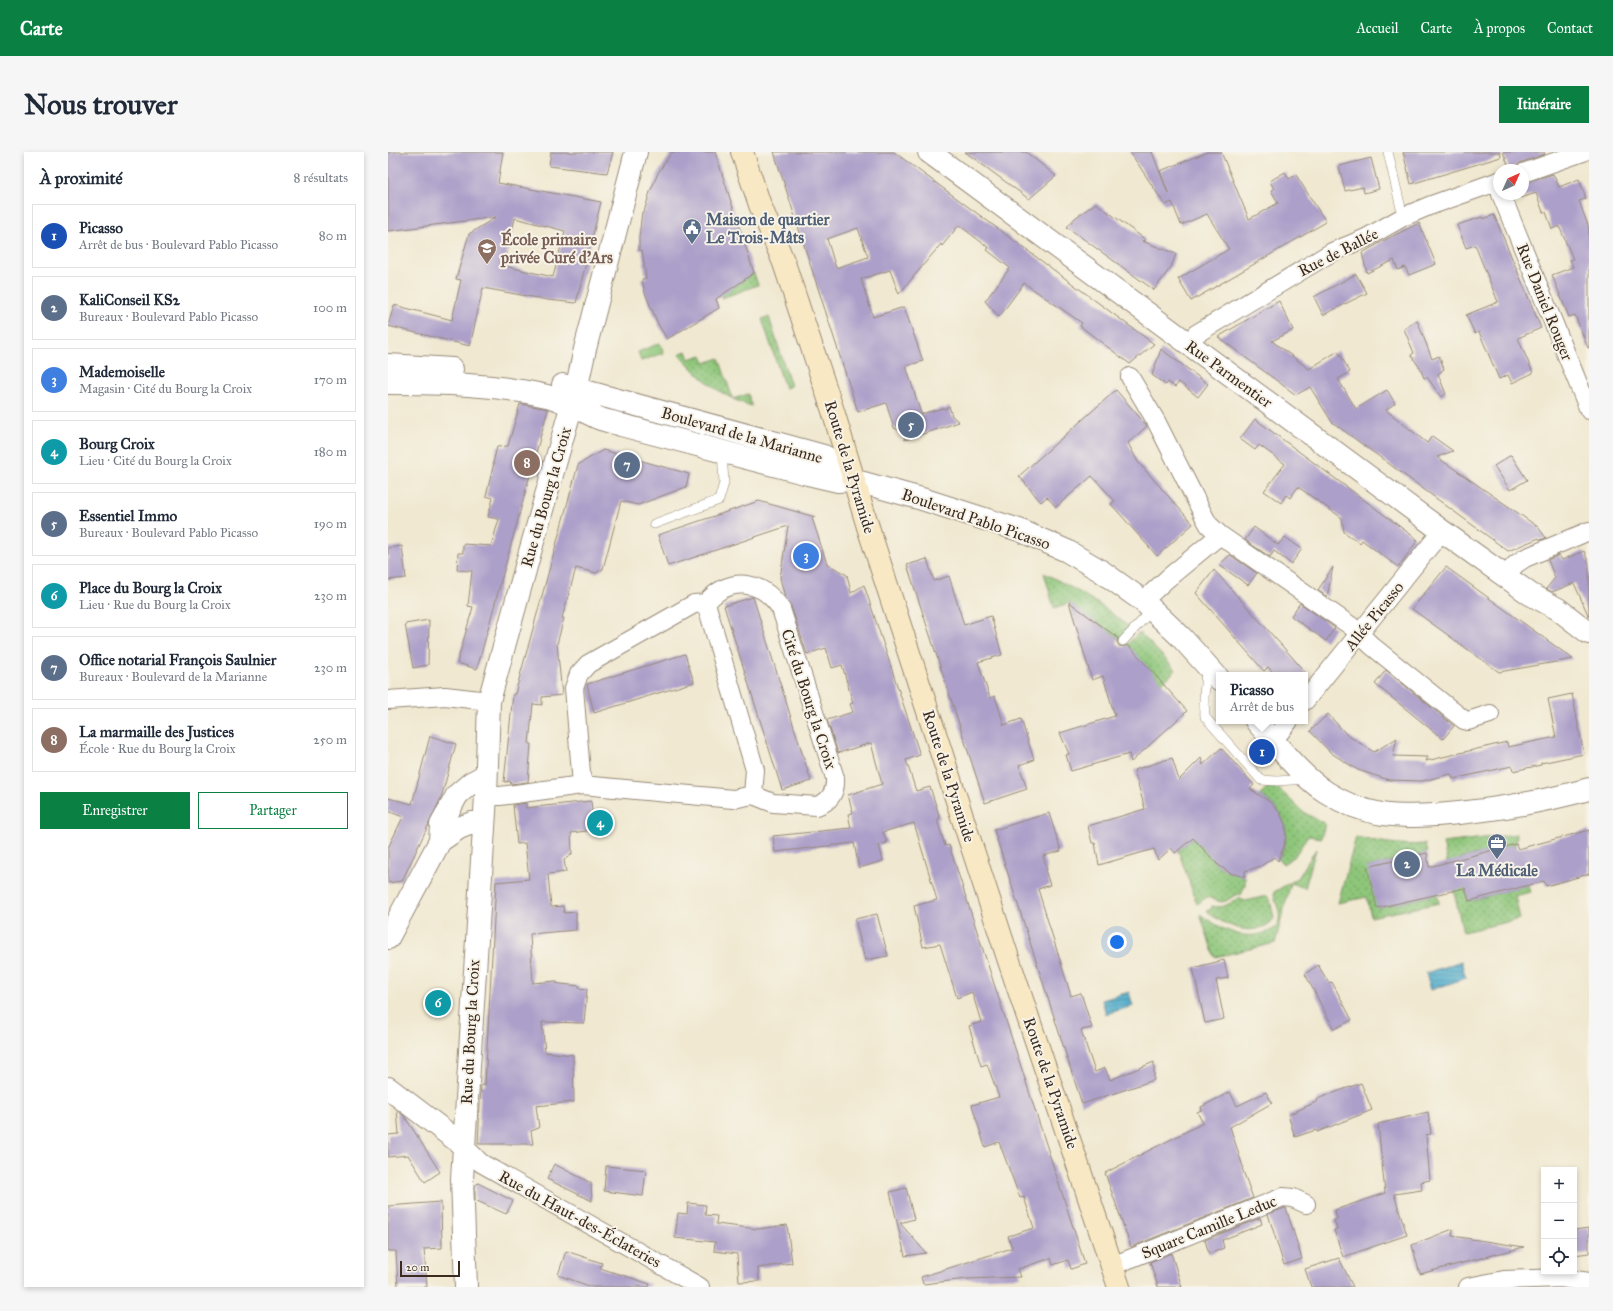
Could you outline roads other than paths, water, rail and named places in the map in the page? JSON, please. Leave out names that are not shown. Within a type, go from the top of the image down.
[{"type":"main road","name":"Route de la Pyramide","points":[[742,152],[760,205],[784,263],[1009,960],[1119,1287]]},
{"type":"main road","name":"Route de la Pyramide","points":[[757,152],[771,202],[784,263]]},
{"type":"street","name":"Rue du Bourg la Croix","points":[[466,1287],[462,1179],[484,822],[489,701],[574,397],[636,152]]},
{"type":"street","name":"Rue Parmentier","points":[[929,152],[1442,531],[1530,594],[1558,609],[1589,633]]},
{"type":"street","points":[[1529,171],[1583,152]]},
{"type":"street","name":"Rue de Ballée","points":[[1188,344],[1196,334],[1332,252],[1366,238],[1403,217],[1428,206],[1493,189]]},
{"type":"street","name":"Rue Daniel Rouger","points":[[1504,200],[1589,410]]},
{"type":"street","name":"Boulevard de la Marianne","points":[[388,365],[479,372],[552,382],[574,397],[599,418],[722,452],[838,481],[853,480]]},
{"type":"street","points":[[1130,377],[1156,421],[1205,518],[1220,535],[1351,626],[1378,651],[1464,720],[1468,721],[1490,714]]},
{"type":"street","name":"Boulevard de la Marianne","points":[[388,383],[451,383],[508,389],[548,396],[574,397],[824,456],[838,465],[853,480]]},
{"type":"street","name":"Boulevard Pablo Picasso","points":[[853,480],[922,499],[1032,535],[1067,551],[1101,571],[1148,606],[1181,637],[1213,672]]},
{"type":"street","name":"Allée Picasso","points":[[1308,697],[1442,531]]},
{"type":"street","points":[[1505,576],[1516,564],[1525,558],[1589,531]]},
{"type":"street","points":[[1148,606],[1168,578],[1220,535]]},
{"type":"street","name":"Cité du Bourg la Croix","points":[[582,785],[574,688],[579,674],[588,664],[694,604],[706,603],[713,594],[722,588],[735,584],[744,584],[762,589],[776,601],[781,609],[835,778],[835,790],[832,795],[823,804],[817,806],[773,803],[753,795]]},
{"type":"street","name":"Rue Parmentier","points":[[1530,594],[1551,617],[1583,643],[1589,650]]},
{"type":"street","points":[[388,938],[440,842],[441,825],[456,795],[471,783],[486,785],[500,796],[582,785],[733,799],[753,795],[755,770],[706,603]]},
{"type":"street","points":[[388,700],[445,696],[489,701]]},
{"type":"street","points":[[1259,724],[1309,779],[1325,792],[1344,802],[1368,811],[1400,816],[1458,813],[1548,799],[1589,789]]},
{"type":"street","points":[[1273,741],[1287,724]]},
{"type":"street","points":[[440,842],[459,828],[472,823],[484,822]]},
{"type":"street","points":[[388,1088],[464,1146]]},
{"type":"street","name":"Rue du Haut-des-Éclateries","points":[[464,1146],[476,1160],[481,1163],[700,1287]]},
{"type":"street","name":"Square Camille Leduc","points":[[1112,1266],[1283,1197],[1293,1198],[1306,1204]]},
{"type":"street","points":[[1468,1287],[1504,1280],[1562,1278],[1589,1282]]},
{"type":"lane","points":[[1388,152],[1403,217]]},
{"type":"lane","points":[[654,524],[719,500],[724,483],[722,452]]},
{"type":"lane","points":[[1123,642],[1148,606]]},
{"type":"lane","points":[[1213,672],[1204,698],[1205,717],[1261,780],[1277,781],[1309,779]]},
{"type":"water","points":[[1461,961],[1466,978],[1431,990],[1426,973]]},
{"type":"water","points":[[1129,992],[1133,1006],[1106,1014],[1102,1000]]},
{"type":"place","name":"Maison de quartier Le Trois-Mâts","points":[[692,245]]},
{"type":"place","name":"École primaire privée Curé d'Ars","points":[[487,265]]},
{"type":"place","name":"Essentiel Immo","points":[[911,425]]},
{"type":"place","name":"La marmaille des Justices","points":[[527,463]]},
{"type":"place","name":"Office notarial François Saulnier","points":[[627,465]]},
{"type":"place","name":"Mademoiselle","points":[[806,556]]},
{"type":"place","name":"Picasso","points":[[1262,752]]},
{"type":"place","name":"Bourg Croix","points":[[600,823]]},
{"type":"place","name":"La Médicale","points":[[1497,860]]},
{"type":"place","name":"KaliConseil KS2","points":[[1407,864]]},
{"type":"place","name":"Place du Bourg la Croix","points":[[438,1003]]}]
